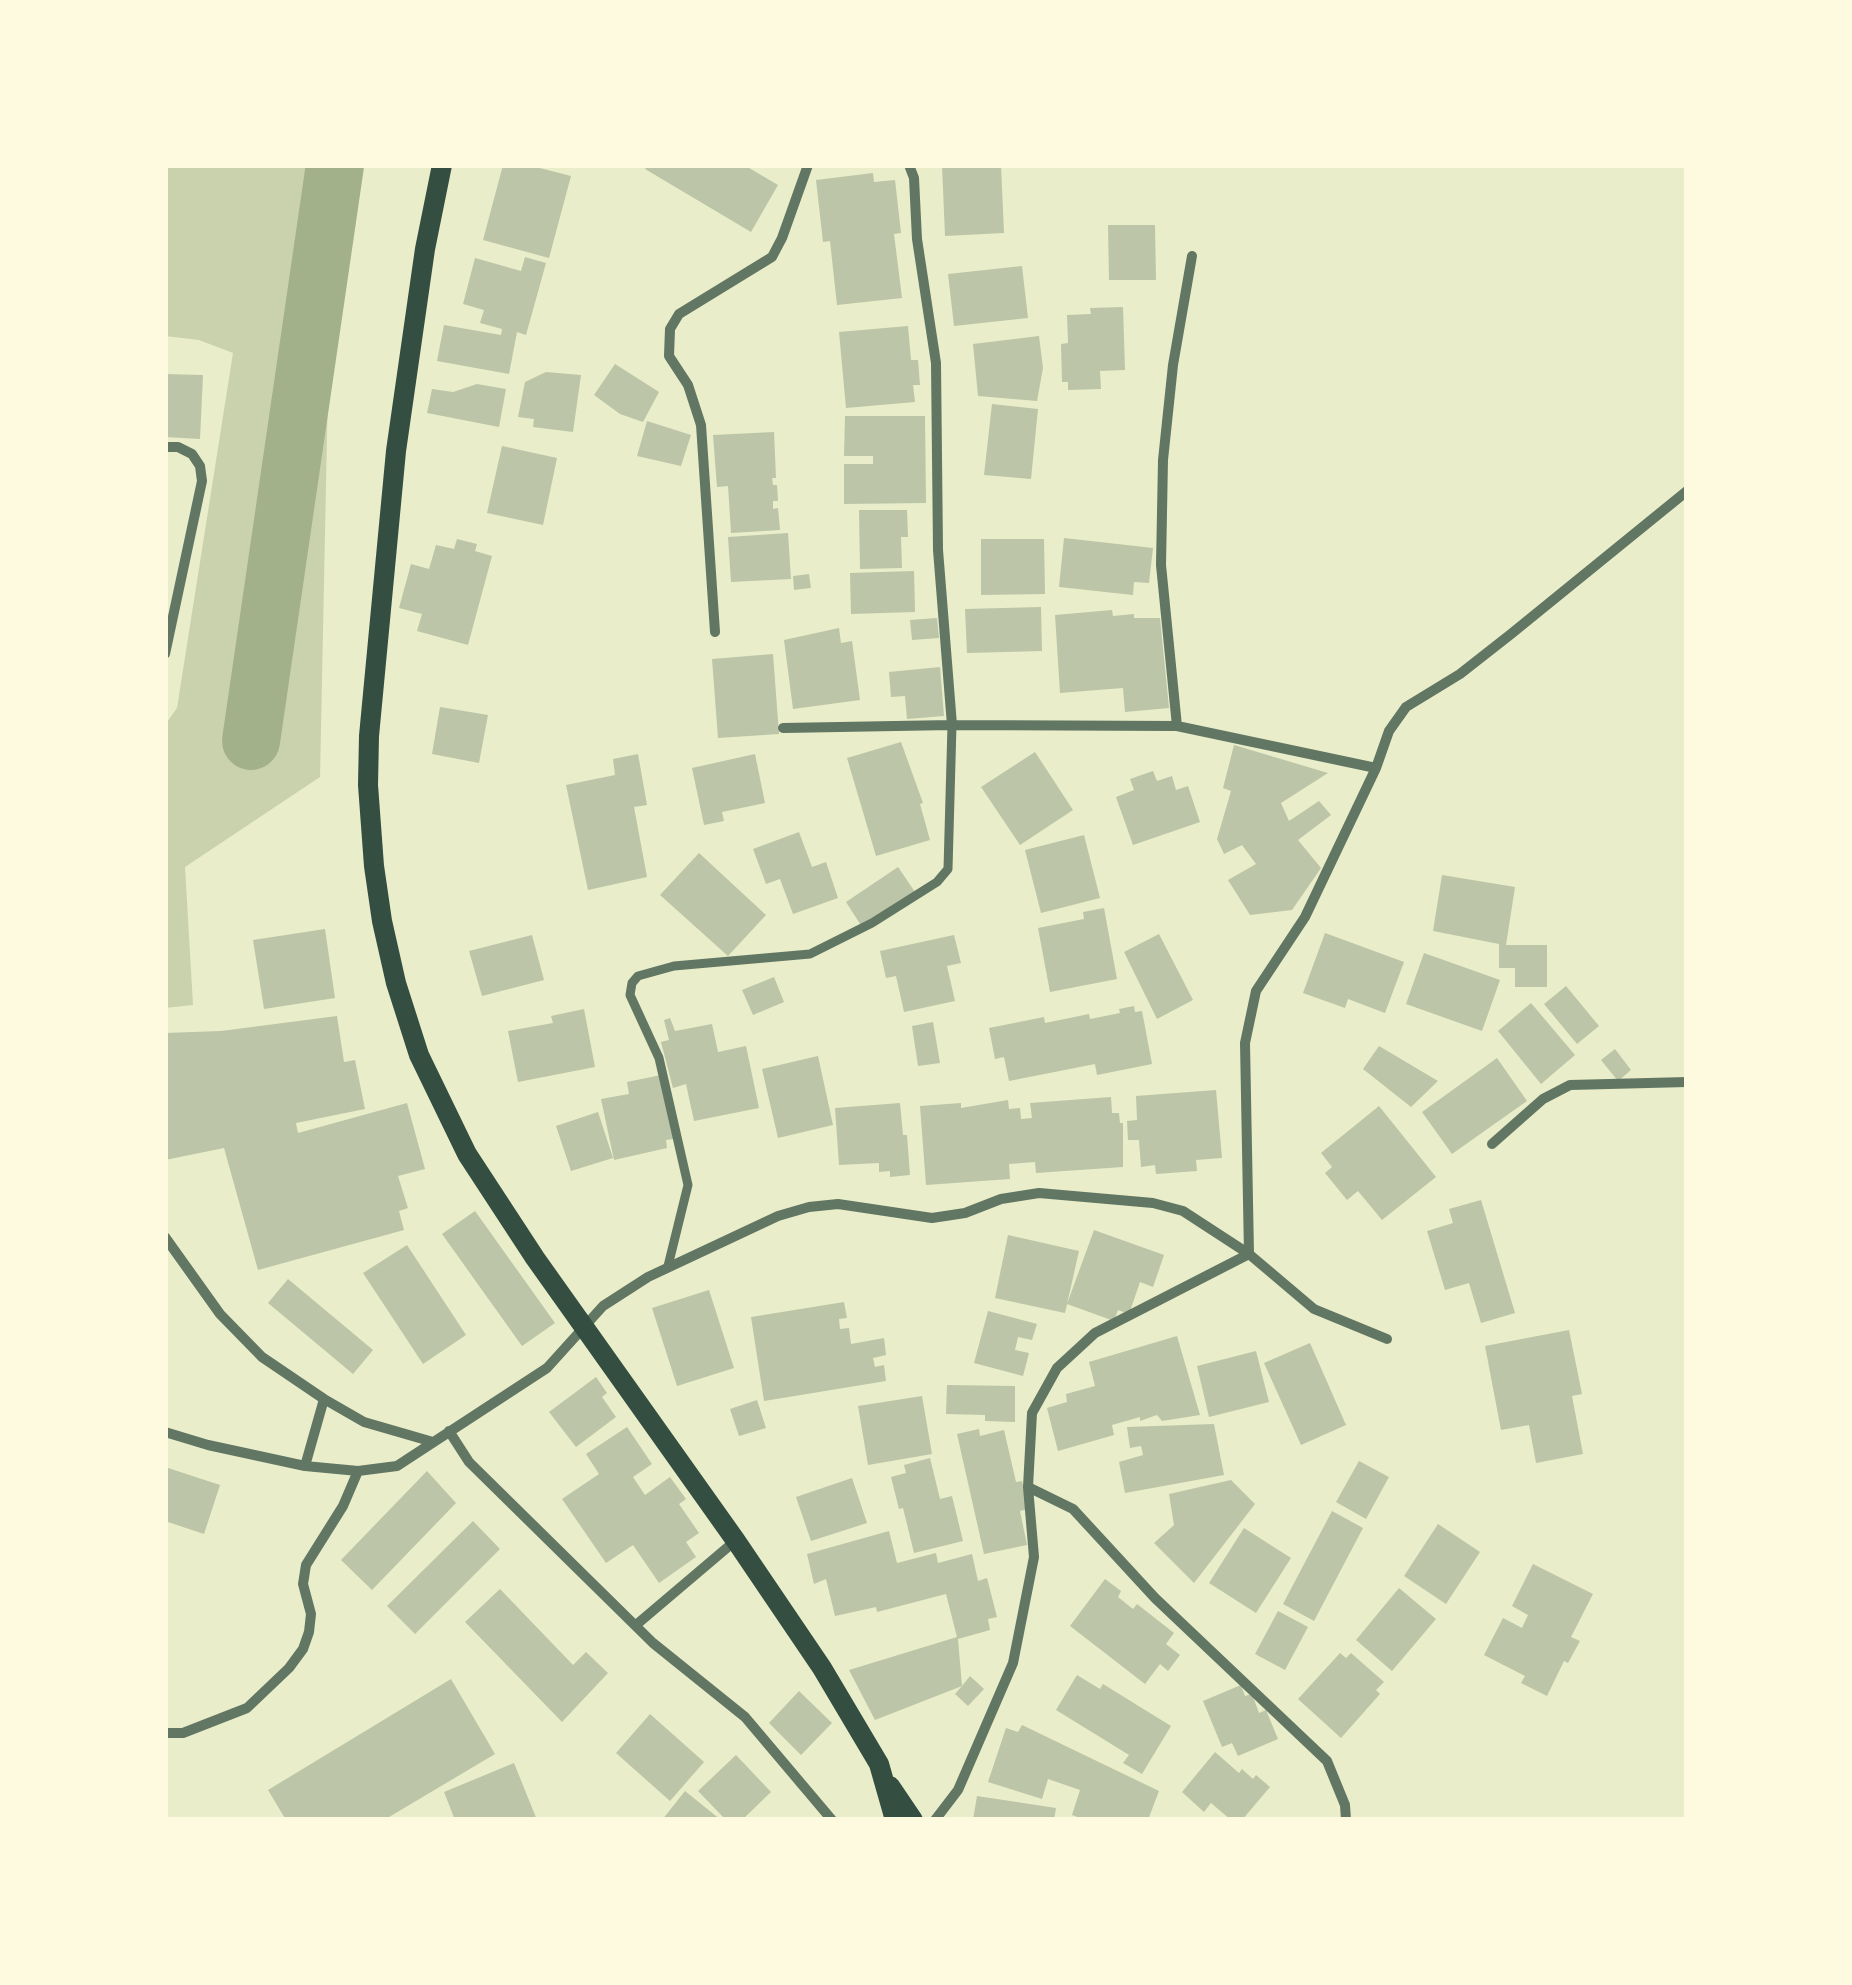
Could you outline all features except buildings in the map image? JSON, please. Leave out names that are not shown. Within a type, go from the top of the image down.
[{"type":"main road","points":[[442,165],[424,249],[396,452],[373,685],[368,785],[377,892],[402,1000],[440,1104],[481,1177],[736,1541],[840,1696],[886,1781],[913,1820]]},
{"type":"main road","points":[[886,1781],[895,1820]]},
{"type":"street","points":[[715,632],[701,425],[688,385],[669,356],[668,338],[679,314],[772,257],[808,165]]},
{"type":"street","points":[[668,1266],[688,1185],[659,1058],[630,996],[632,983],[638,976],[674,966],[810,954],[872,923],[937,882],[948,869],[952,725],[938,550],[936,363],[917,239],[914,178],[909,165]]},
{"type":"street","points":[[1177,726],[1161,565],[1164,460],[1173,365],[1192,256]]},
{"type":"street","points":[[165,446],[192,454],[200,466],[202,481],[165,654]]},
{"type":"street","points":[[1249,1254],[1245,1043],[1256,991],[1305,917],[1376,768],[1389,731],[1406,707],[1460,674],[1687,490]]},
{"type":"street","points":[[783,728],[1177,726],[1376,768]]},
{"type":"street","points":[[1492,1144],[1543,1099],[1570,1085],[1687,1082]]},
{"type":"street","points":[[165,1432],[305,1466],[358,1471],[397,1466],[557,1360],[583,1327],[619,1294],[668,1266],[778,1216],[838,1204],[932,1218],[1039,1193],[1112,1198],[1183,1211],[1249,1254],[1314,1309],[1386,1339]]},
{"type":"street","points":[[165,1237],[240,1337],[262,1357],[324,1400],[376,1427],[433,1442]]},
{"type":"street","points":[[935,1820],[958,1790],[1013,1662],[1034,1557],[1028,1487],[1032,1413],[1057,1368],[1095,1333],[1249,1254]]},
{"type":"street","points":[[305,1466],[324,1400]]},
{"type":"street","points":[[449,1431],[469,1462],[666,1654],[745,1717],[832,1820]]},
{"type":"street","points":[[165,1733],[183,1732],[247,1708],[290,1668],[310,1632],[303,1584],[306,1565],[343,1506],[358,1471]]},
{"type":"street","points":[[1028,1487],[1073,1510],[1155,1598],[1326,1761],[1345,1806],[1346,1820]]},
{"type":"street","points":[[636,1625],[736,1541]]},
{"type":"green space","points":[[165,165],[363,165],[328,387],[320,777],[185,867],[193,1005],[165,1008],[165,725],[177,708],[233,353],[199,340],[165,336]]},
{"type":"waterway","points":[[251,741],[335,165]]}]
